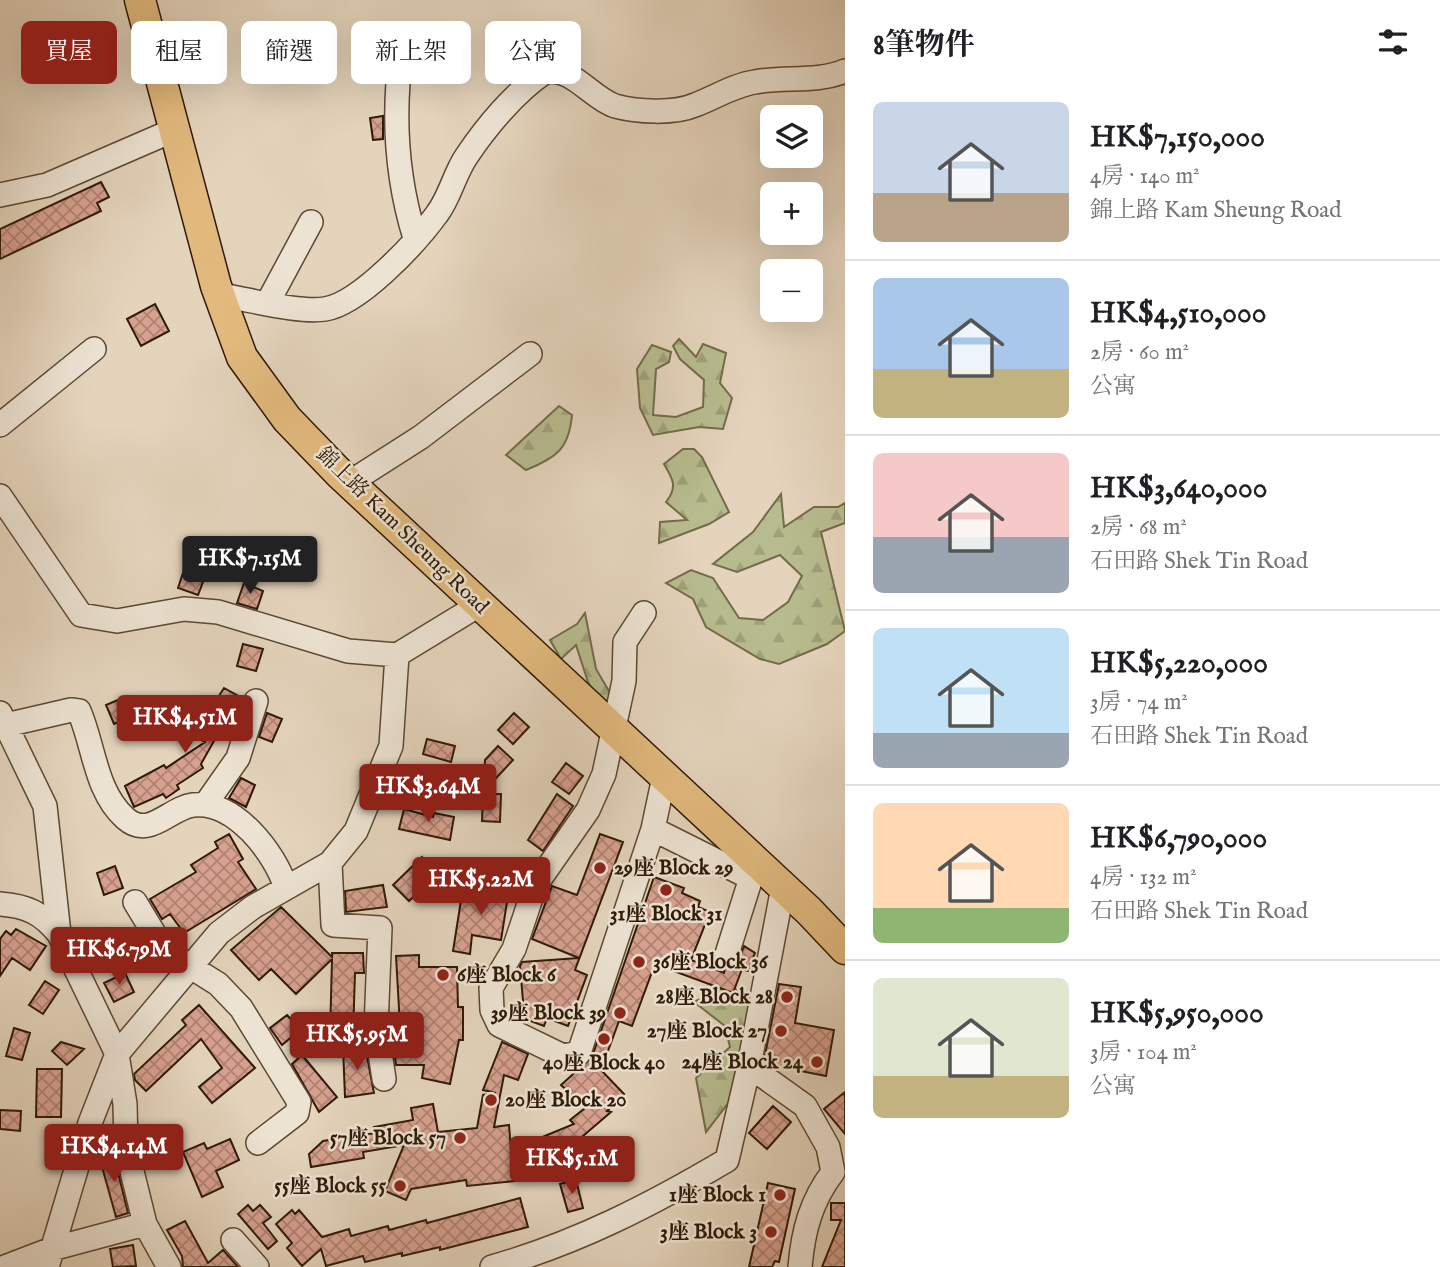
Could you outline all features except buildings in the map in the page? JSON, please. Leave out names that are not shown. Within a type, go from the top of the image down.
[{"type":"main road","name":"錦上路 Kam Sheung Road","points":[[139,0],[219,295],[242,357],[287,419],[349,483],[783,887],[845,949]]},
{"type":"street","points":[[219,295],[308,309],[341,305],[384,271],[438,214],[465,159],[501,113],[545,72],[554,70],[565,74],[613,105],[643,110],[691,107],[753,82],[810,78],[845,71]]},
{"type":"street","points":[[398,84],[395,123],[402,197],[415,238]]},
{"type":"street","points":[[0,195],[47,184],[174,130]]},
{"type":"street","points":[[268,302],[311,222]]},
{"type":"street","points":[[0,425],[94,349]]},
{"type":"street","points":[[349,483],[421,437],[530,354]]},
{"type":"street","points":[[0,496],[81,615],[117,621],[184,610],[218,612],[348,651],[397,655],[479,605]]},
{"type":"street","points":[[644,613],[625,642],[624,681],[604,774],[588,810],[535,887],[514,949],[491,988],[492,1010],[499,1025],[563,1056],[579,1053],[653,829],[664,777]]},
{"type":"street","points":[[50,1258],[90,1124],[117,1054],[188,968],[237,917],[330,863],[346,847],[356,831],[391,746],[397,655]]},
{"type":"street","points":[[205,805],[238,758],[256,702]]},
{"type":"street","points":[[59,934],[45,806],[3,719],[79,711],[94,764],[123,817],[137,825],[158,823],[185,807],[205,805],[228,815],[261,842],[280,870],[286,888]]},
{"type":"street","points":[[653,829],[745,874],[750,880],[727,954]]},
{"type":"street","points":[[330,863],[333,925],[380,928],[376,1027],[384,1079]]},
{"type":"street","points":[[492,1267],[593,1232],[666,1196],[727,1160],[749,1066],[783,887]]},
{"type":"street","points":[[135,902],[164,950],[218,985],[241,1008],[299,1102],[297,1113],[258,1143]]},
{"type":"street","points":[[3,908],[45,917],[59,934],[117,1054],[125,1104],[126,1147],[145,1224],[169,1267]]},
{"type":"street","points":[[749,1066],[805,1105],[828,1147],[833,1172],[817,1193],[802,1235],[800,1267]]},
{"type":"street","points":[[5,1267],[50,1258],[145,1224]]},
{"type":"street","points":[[233,1240],[257,1267]]},
{"type":"green space","points":[[679,339],[696,357],[703,344],[726,353],[720,383],[732,398],[723,429],[699,427],[653,435],[640,408],[637,369],[652,345],[671,352],[669,362],[656,369],[653,415],[676,417],[703,407],[704,380],[680,359],[673,346]]},
{"type":"green space","points":[[559,406],[572,415],[568,436],[559,451],[526,470],[506,455]]},
{"type":"green space","points":[[683,449],[694,449],[702,457],[729,512],[709,524],[659,543],[660,522],[687,520],[666,502],[672,492],[673,483],[664,464]]},
{"type":"green space","points":[[781,494],[784,527],[814,507],[838,507],[845,503],[845,523],[821,532],[845,631],[827,644],[779,664],[760,659],[706,627],[693,599],[666,583],[691,570],[713,578],[739,618],[763,620],[788,602],[802,576],[780,555],[737,572],[713,564],[753,532]]},
{"type":"green space","points":[[585,613],[596,669],[613,698],[603,710],[588,682],[576,645],[561,659],[550,640],[577,624]]},
{"type":"green space","points":[[730,984],[751,1004],[729,1102],[706,1132],[696,1078],[730,1047],[725,1026],[694,1002]]},
{"type":"place","name":"29座 Block 29","points":[[600,868]]},
{"type":"place","name":"31座 Block 31","points":[[666,890]]},
{"type":"place","name":"36座 Block 36","points":[[639,962]]},
{"type":"place","name":"6座 Block 6","points":[[443,975]]},
{"type":"place","name":"28座 Block 28","points":[[787,997]]},
{"type":"place","name":"39座 Block 39","points":[[620,1013]]},
{"type":"place","name":"27座 Block 27","points":[[781,1031]]},
{"type":"place","name":"40座 Block 40","points":[[604,1039]]},
{"type":"place","name":"24座 Block 24","points":[[817,1062]]},
{"type":"place","name":"20座 Block 20","points":[[491,1100]]},
{"type":"place","name":"57座 Block 57","points":[[460,1138]]},
{"type":"place","name":"55座 Block 55","points":[[400,1186]]},
{"type":"place","name":"1座 Block 1","points":[[780,1195]]},
{"type":"place","name":"3座 Block 3","points":[[771,1232]]}]
